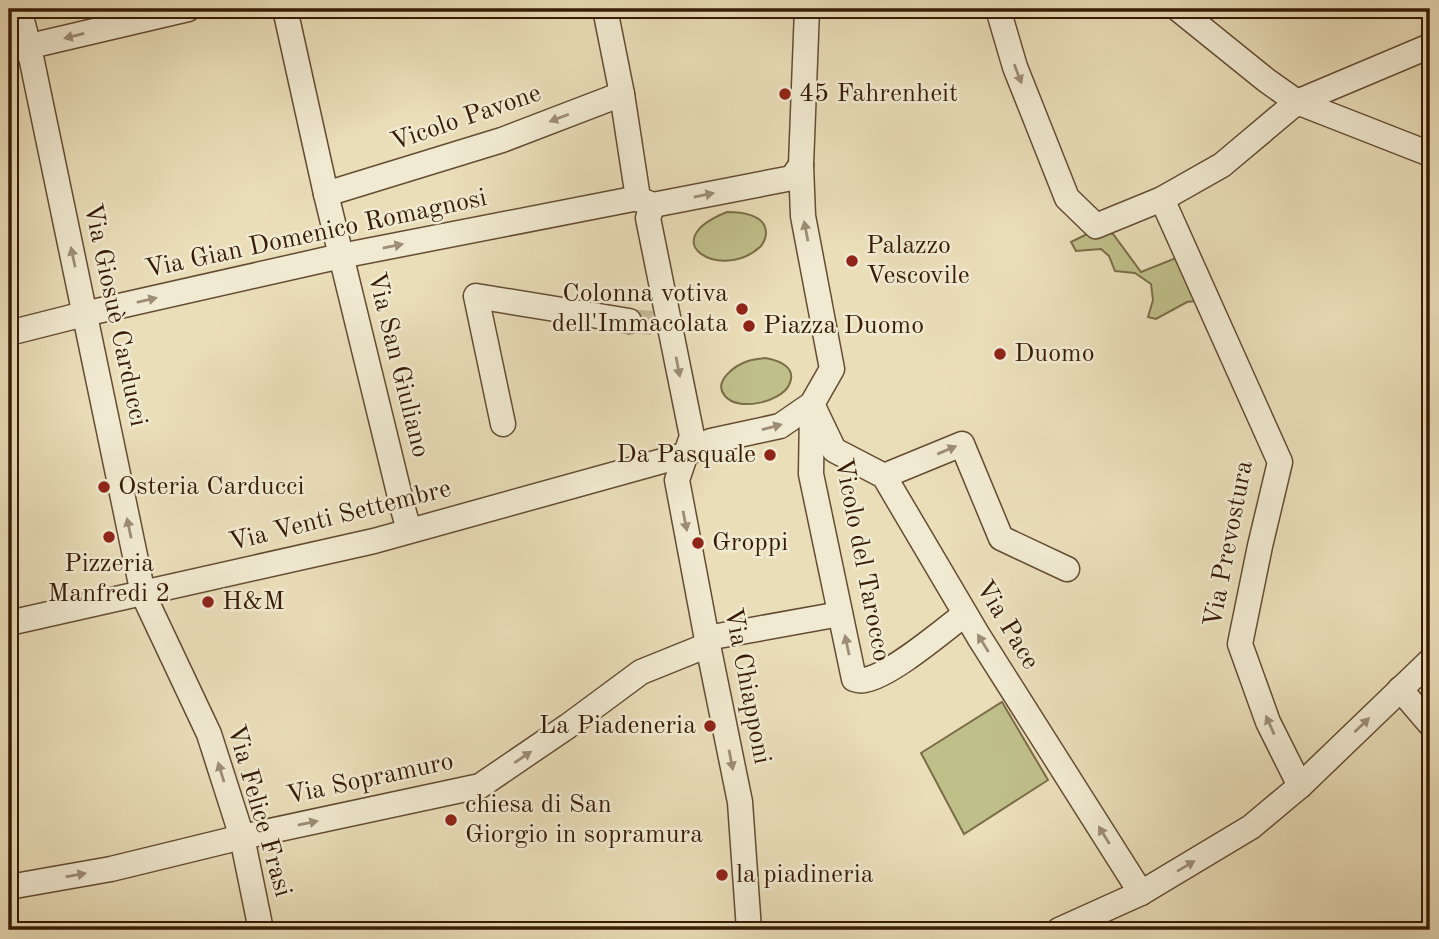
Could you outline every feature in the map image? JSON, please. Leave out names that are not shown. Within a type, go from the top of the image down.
[{"type":"street","name":"Via Giosuè Carducci","points":[[19,9],[19,49],[84,314],[143,594]]},
{"type":"street","points":[[19,49],[188,9]]},
{"type":"street","name":"Via San Giuliano","points":[[285,9],[326,194],[406,520]]},
{"type":"street","points":[[605,9],[648,218],[650,322],[692,436],[684,455]]},
{"type":"street","points":[[684,455],[711,441],[780,426],[812,404],[832,369],[803,216],[801,165],[807,9]]},
{"type":"street","points":[[998,9],[1015,68],[1067,198],[1096,226],[1162,199],[1222,165],[1297,102],[1430,47]]},
{"type":"street","points":[[1178,9],[1297,102],[1430,154]]},
{"type":"street","name":"Vicolo Pavone","points":[[326,194],[502,140],[622,94]]},
{"type":"street","points":[[645,202],[792,178],[801,165]]},
{"type":"street","name":"Via Prevostura","points":[[1162,199],[1280,462],[1240,644],[1268,722],[1300,786]]},
{"type":"street","name":"Via Gian Domenico Romagnosi","points":[[9,333],[341,256],[645,202]]},
{"type":"street","points":[[503,424],[476,296],[650,322]]},
{"type":"street","points":[[812,404],[834,450],[884,476],[961,444],[1001,538],[1067,569]]},
{"type":"street","name":"Vicolo del Tarocco","points":[[812,404],[811,474],[854,679],[863,681],[880,675],[919,650],[965,614]]},
{"type":"street","name":"Via Venti Settembre","points":[[9,623],[374,541],[406,520],[684,455]]},
{"type":"street","name":"Via Chiapponi","points":[[684,455],[677,480],[740,802],[749,930]]},
{"type":"street","name":"Via Pace","points":[[884,476],[965,614],[1141,893]]},
{"type":"street","name":"Via Felice Frasi","points":[[143,594],[209,734],[242,837],[261,930]]},
{"type":"street","name":"Via Sopramuro","points":[[9,887],[111,869],[242,837],[480,786],[568,726],[641,671],[707,641],[840,614]]},
{"type":"street","points":[[1059,930],[1141,893],[1251,827],[1300,786],[1430,660]]},
{"type":"street","points":[[1400,689],[1430,724]]},
{"type":"green space","points":[[727,212],[745,214],[762,222],[766,233],[763,243],[745,257],[728,261],[701,254],[694,245],[695,235],[705,224]]},
{"type":"green space","points":[[1095,230],[1113,234],[1141,272],[1181,256],[1203,300],[1187,302],[1156,319],[1148,317],[1153,300],[1151,284],[1135,273],[1115,271],[1109,256],[1101,249],[1076,251],[1071,242]]},
{"type":"green space","points":[[765,358],[781,363],[789,369],[791,379],[784,391],[769,400],[749,404],[731,401],[725,396],[721,385],[727,374],[743,363]]},
{"type":"green space","points":[[1002,702],[1048,780],[964,834],[921,753]]},
{"type":"tunnel","points":[[629,321],[652,323]]},
{"type":"place","name":"45 Fahrenheit","points":[[785,94]]},
{"type":"place","name":"Palazzo Vescovile","points":[[852,261]]},
{"type":"place","name":"Colonna votiva dell'Immacolata","points":[[742,309]]},
{"type":"place","name":"Piazza Duomo","points":[[749,326]]},
{"type":"place","name":"Duomo","points":[[1000,354]]},
{"type":"place","name":"Da Pasquale","points":[[770,455]]},
{"type":"place","name":"Osteria Carducci","points":[[104,487]]},
{"type":"place","name":"Pizzeria Manfredi 2","points":[[109,537]]},
{"type":"place","name":"Groppi","points":[[698,543]]},
{"type":"place","name":"H&M","points":[[208,602]]},
{"type":"place","name":"La Piadeneria","points":[[710,726]]},
{"type":"place","name":"chiesa di San Giorgio in sopramura","points":[[451,820]]},
{"type":"place","name":"la piadineria","points":[[722,875]]}]
